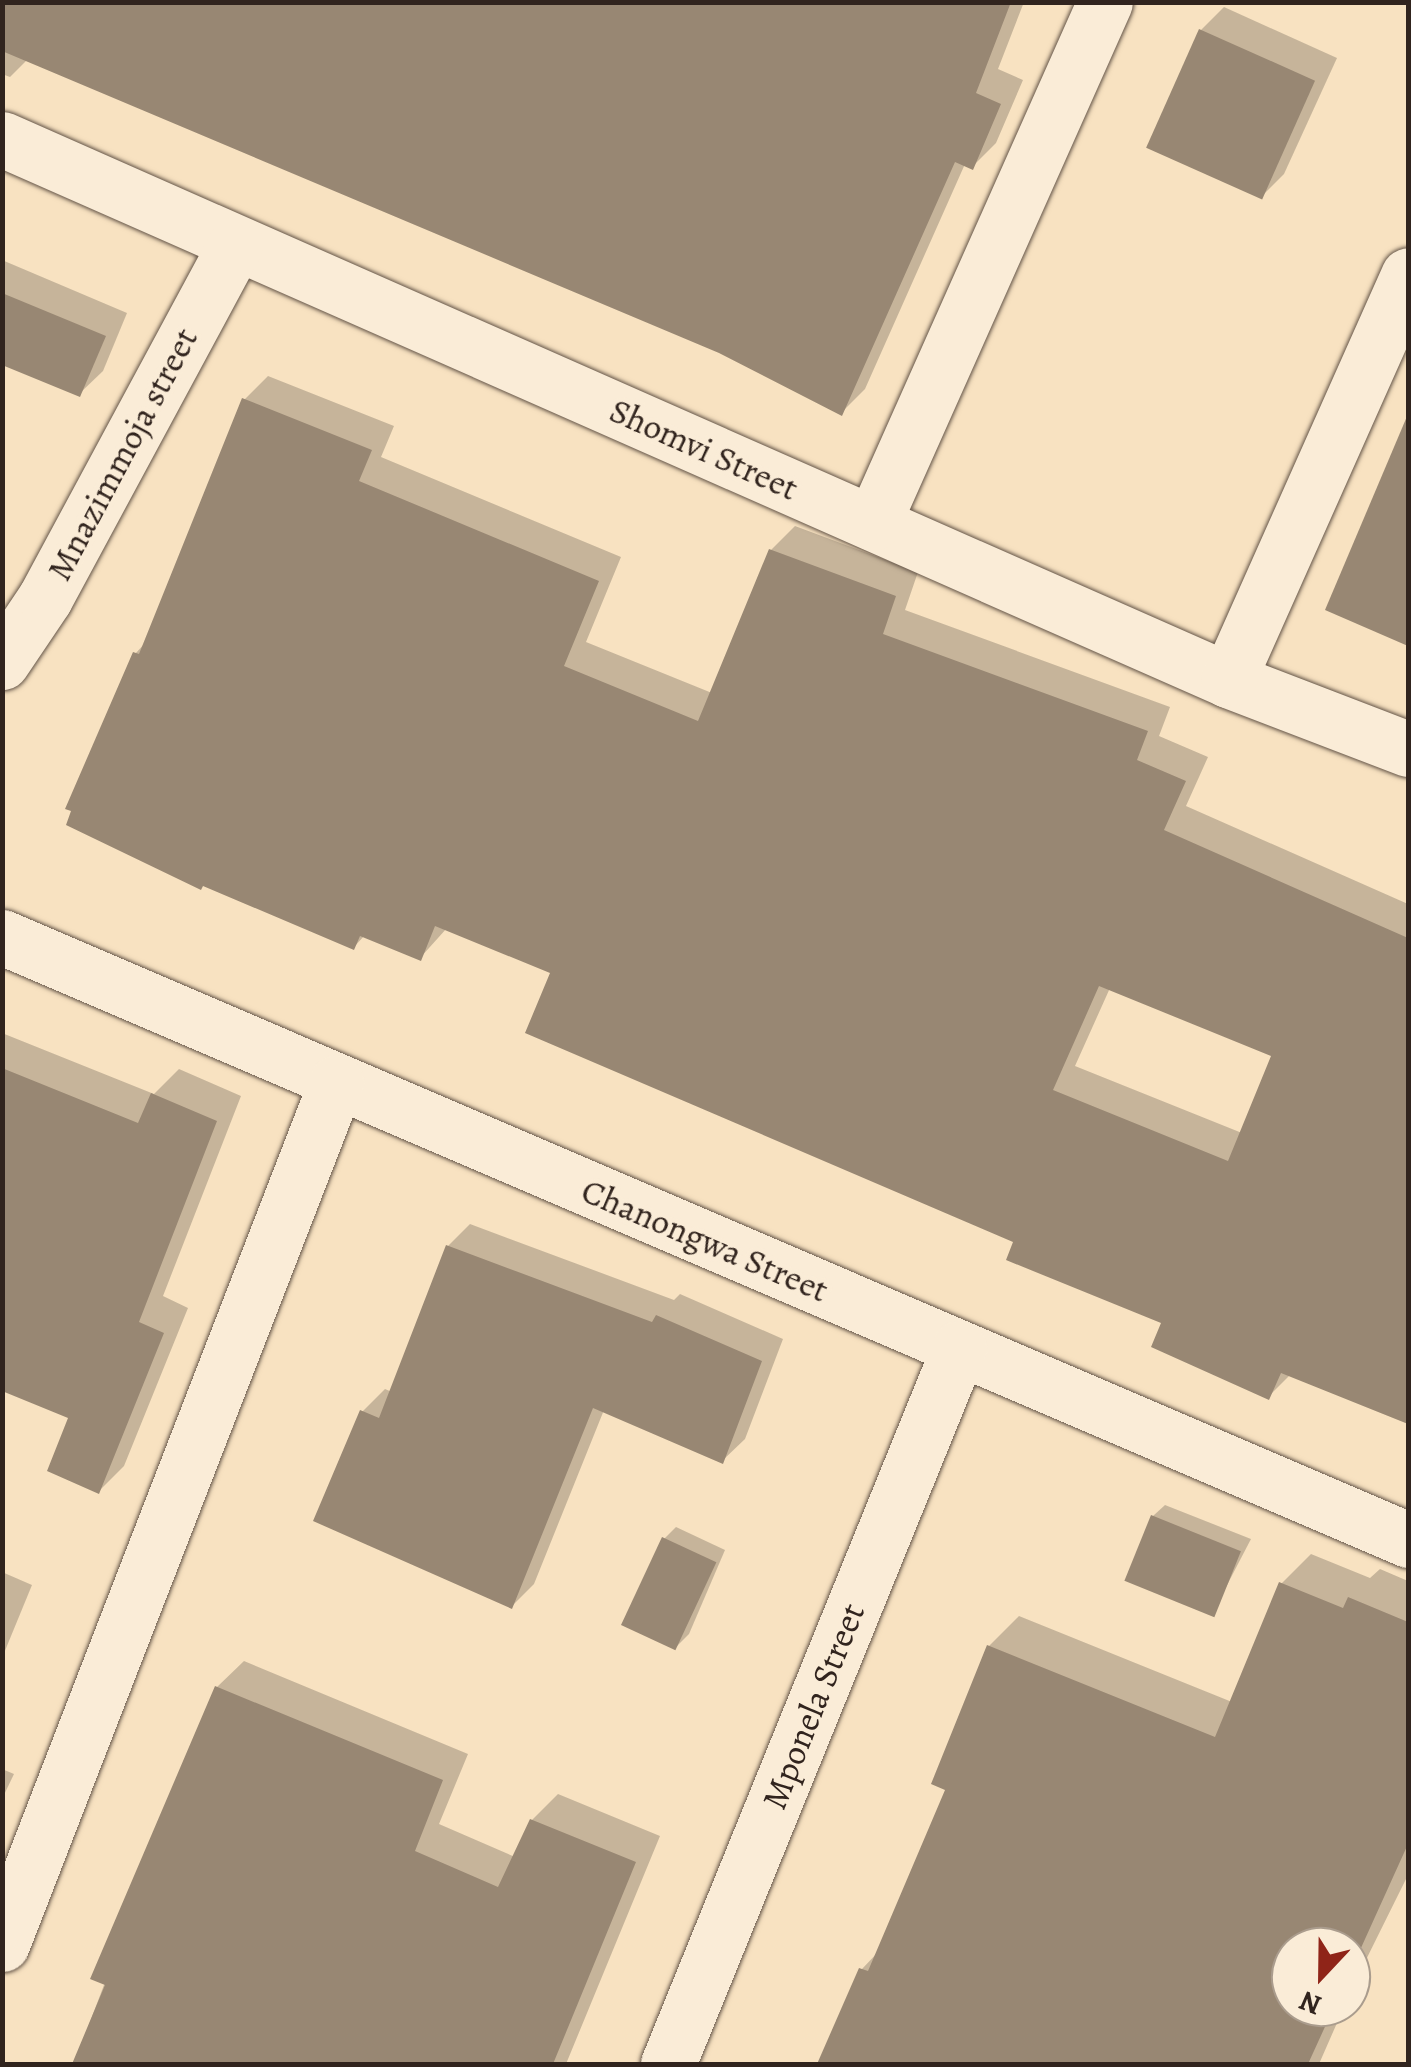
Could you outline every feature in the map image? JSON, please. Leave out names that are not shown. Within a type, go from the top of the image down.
[{"type":"street","points":[[873,523],[1104,2]]},
{"type":"street","name":"Shomvi Street","points":[[2,139],[1228,680],[1408,750]]},
{"type":"street","name":"Mnazimmoja street","points":[[2,662],[45,598],[236,244]]},
{"type":"street","points":[[1228,680],[1408,275]]},
{"type":"street","name":"Chanongwa Street","points":[[2,937],[336,1084],[1408,1540]]},
{"type":"street","points":[[2,1944],[336,1084]]},
{"type":"street","name":"Mponela Street","points":[[668,2064],[959,1348]]},
{"type":"building","points":[[2,2],[1011,2],[976,93],[1001,104],[973,170],[955,162],[842,416],[719,353],[2,51]]},
{"type":"building","points":[[1199,29],[1315,81],[1262,199],[1146,148]]},
{"type":"building","points":[[2,293],[106,336],[80,397],[2,365]]},
{"type":"building","points":[[242,398],[372,450],[359,481],[599,581],[564,666],[698,721],[769,549],[896,596],[883,634],[1148,731],[1137,760],[1186,781],[1164,830],[1408,938],[1408,1424],[1281,1373],[1269,1400],[1151,1347],[1161,1323],[1006,1260],[1013,1242],[525,1033],[550,973],[435,926],[421,961],[360,936],[354,950],[203,886],[201,890],[66,825],[71,811],[65,809],[133,652],[139,654]],"holes":[[[1099,986],[1271,1056],[1228,1161],[1053,1090]]]},
{"type":"building","points":[[1408,414],[1408,646],[1325,610]]},
{"type":"building","points":[[2,1068],[138,1123],[151,1093],[217,1121],[139,1322],[164,1333],[99,1494],[47,1471],[68,1418],[2,1391]]},
{"type":"building","points":[[446,1245],[652,1322],[656,1315],[762,1361],[723,1464],[593,1408],[512,1609],[313,1521],[360,1410],[379,1418]]},
{"type":"building","points":[[1151,1515],[1241,1551],[1214,1617],[1124,1581]]},
{"type":"building","points":[[662,1537],[716,1562],[675,1650],[621,1625]]},
{"type":"building","points":[[1279,1582],[1343,1608],[1348,1597],[1408,1622],[1408,1844],[1370,1927],[1271,1927],[1271,2027],[1325,2027],[1308,2064],[817,2064],[859,1968],[868,1971],[945,1790],[931,1784],[987,1645],[1215,1737]]},
{"type":"building","points":[[215,1686],[443,1780],[415,1851],[498,1887],[530,1819],[636,1862],[553,2064],[72,2064],[105,1985],[90,1979]]}]
